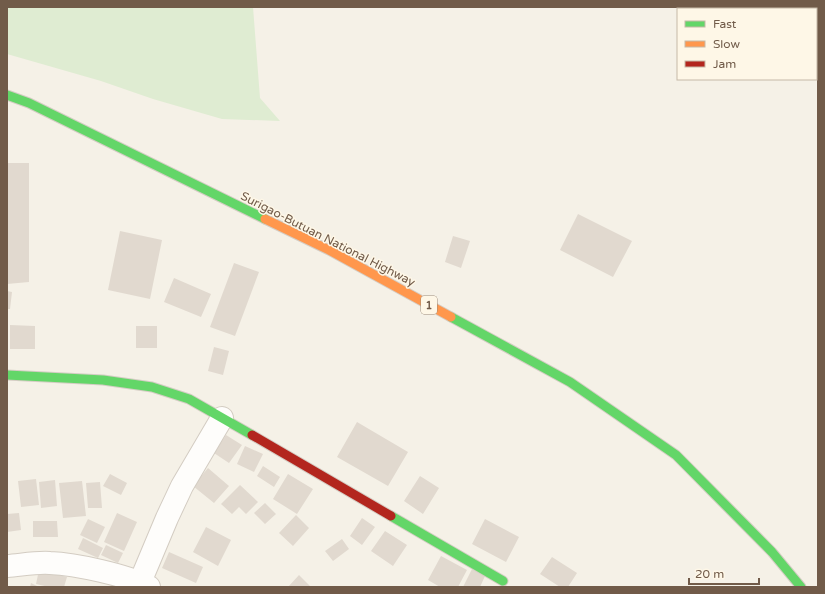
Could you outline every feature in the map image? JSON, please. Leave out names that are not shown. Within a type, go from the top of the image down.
[{"type":"main road","name":"Surigao-Butuan National Highway","points":[[7,95],[29,103],[328,250],[570,382],[676,455],[772,552],[801,587]]},
{"type":"main road","points":[[7,375],[103,380],[152,387],[189,399],[503,581]]},
{"type":"street","points":[[7,566],[50,563],[89,569],[142,585],[167,518],[182,486],[222,418]]},
{"type":"green space","points":[[7,7],[253,7],[260,98],[280,121],[222,119],[153,99],[101,81],[7,54]]},
{"type":"building","points":[[7,163],[29,163],[29,282],[7,284]]},
{"type":"building","points":[[578,214],[632,241],[613,277],[560,250]]},
{"type":"building","points":[[120,231],[162,240],[150,299],[108,290]]},
{"type":"building","points":[[453,236],[470,241],[461,268],[445,262]]},
{"type":"building","points":[[234,263],[259,272],[235,336],[210,327]]},
{"type":"building","points":[[174,278],[211,294],[201,317],[164,302]]},
{"type":"building","points":[[7,291],[12,292],[10,309],[7,309]]},
{"type":"building","points":[[10,325],[35,326],[35,349],[10,349]]},
{"type":"building","points":[[136,326],[157,326],[157,348],[136,348]]},
{"type":"building","points":[[214,347],[229,351],[223,375],[208,371]]},
{"type":"building","points":[[357,422],[408,452],[388,486],[337,457]]},
{"type":"building","points":[[226,435],[242,445],[229,463],[214,453]]},
{"type":"building","points":[[245,446],[263,454],[254,472],[237,464]]},
{"type":"building","points":[[263,466],[280,477],[274,487],[257,476]]},
{"type":"building","points":[[208,468],[229,486],[214,503],[193,486]]},
{"type":"building","points":[[110,474],[127,483],[121,495],[103,486]]},
{"type":"building","points":[[288,474],[313,489],[297,514],[273,499]]},
{"type":"building","points":[[420,476],[439,488],[423,514],[404,501]]},
{"type":"building","points":[[36,479],[39,505],[21,507],[18,481]]},
{"type":"building","points":[[55,480],[57,506],[41,508],[39,482]]},
{"type":"building","points":[[82,481],[86,516],[63,518],[59,483]]},
{"type":"building","points":[[100,482],[102,508],[88,508],[86,483]]},
{"type":"building","points":[[240,485],[258,502],[246,514],[239,507],[232,514],[221,504]]},
{"type":"building","points":[[265,503],[276,514],[265,524],[254,513]]},
{"type":"building","points":[[19,513],[21,530],[7,532],[7,514]]},
{"type":"building","points":[[117,513],[137,522],[124,551],[104,542]]},
{"type":"building","points":[[296,515],[309,528],[293,546],[279,533]]},
{"type":"building","points":[[362,518],[375,527],[362,545],[350,536]]},
{"type":"building","points":[[88,519],[105,527],[97,543],[80,535]]},
{"type":"building","points":[[485,519],[519,537],[506,562],[472,544]]},
{"type":"building","points":[[33,521],[57,521],[58,537],[33,537]]},
{"type":"building","points":[[206,527],[231,540],[218,566],[193,552]]},
{"type":"building","points":[[385,531],[407,545],[393,566],[371,551]]},
{"type":"building","points":[[83,538],[103,548],[98,558],[78,549]]},
{"type":"building","points":[[342,539],[349,549],[333,561],[325,551]]},
{"type":"building","points":[[106,545],[123,553],[118,563],[101,555]]},
{"type":"building","points":[[169,552],[203,567],[196,583],[162,568]]},
{"type":"building","points":[[441,556],[467,570],[458,587],[440,587],[428,580]]},
{"type":"building","points":[[552,557],[577,573],[568,587],[560,587],[540,574]]},
{"type":"building","points":[[472,569],[485,576],[480,587],[463,587]]},
{"type":"building","points":[[39,570],[67,577],[64,587],[49,587],[36,584]]},
{"type":"building","points":[[299,575],[311,587],[288,587]]},
{"type":"building","points":[[31,583],[39,587],[30,587]]},
{"type":"traffic: fast","points":[[7,95],[29,103],[265,219]]},
{"type":"traffic: fast","points":[[451,317],[570,382],[676,455],[772,552],[801,587]]},
{"type":"traffic: fast","points":[[7,375],[103,380],[152,387],[189,399],[252,435]]},
{"type":"traffic: fast","points":[[391,516],[503,581]]},
{"type":"traffic: slow","points":[[265,219],[329,250],[451,317]]},
{"type":"traffic: jam","points":[[252,435],[391,516]]}]
